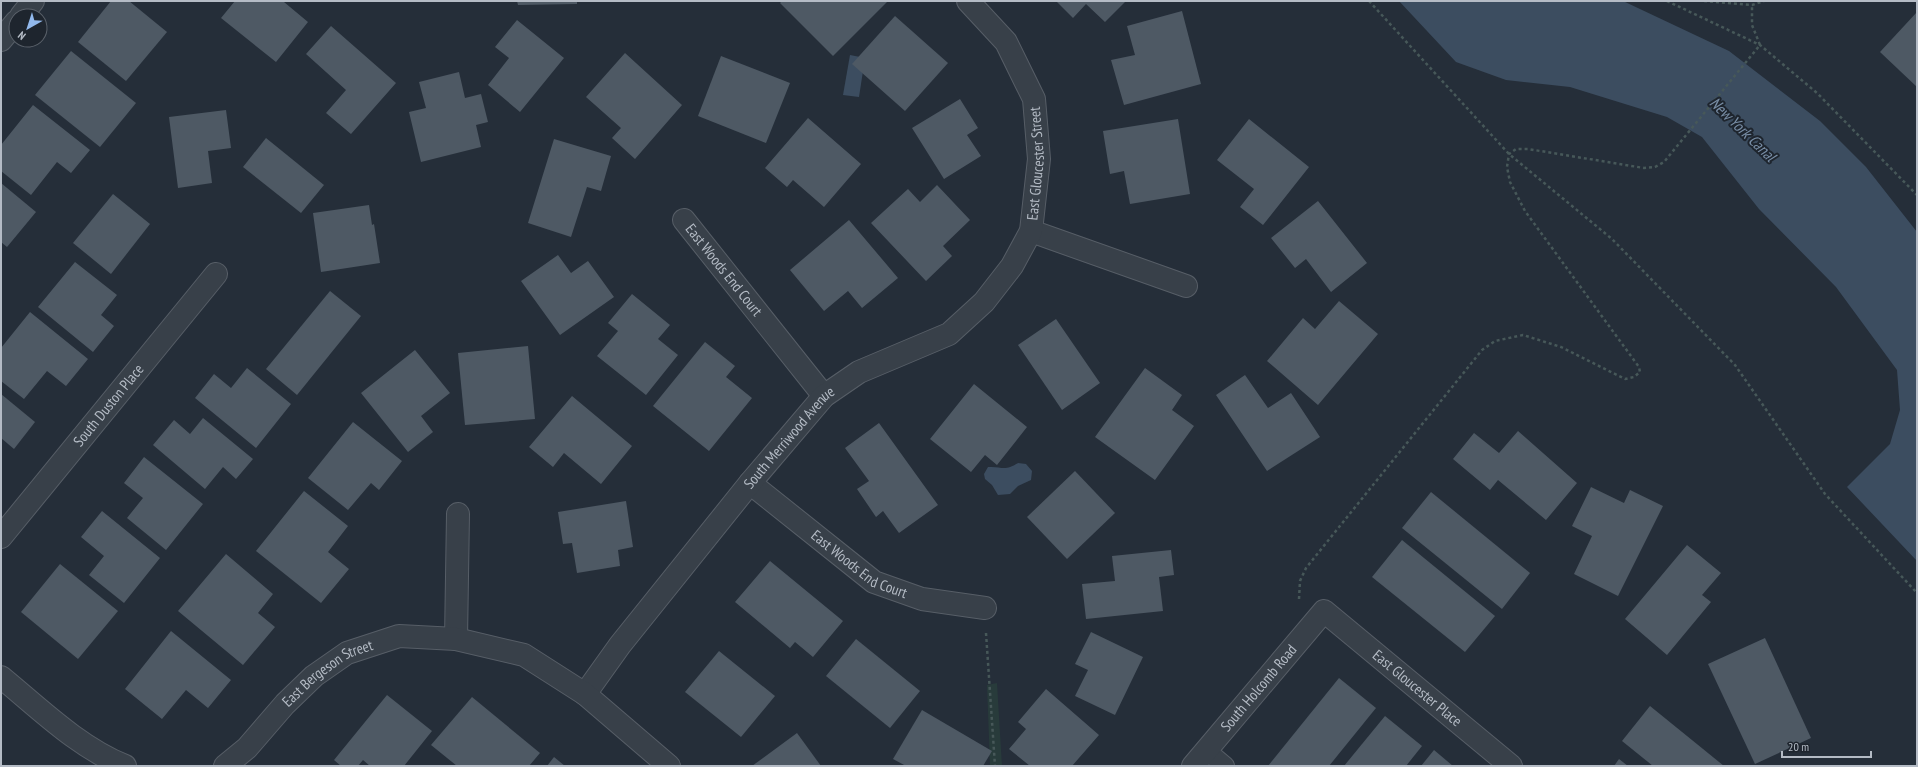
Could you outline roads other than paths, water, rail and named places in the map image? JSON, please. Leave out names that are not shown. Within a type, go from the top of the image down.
[{"type":"street","name":"East Gloucester Street","points":[[968,1],[1006,42],[1034,99],[1040,159],[1031,231],[1186,286]]},
{"type":"street","points":[[1,40],[8,32]]},
{"type":"street","name":"East Woods End Court","points":[[684,220],[824,396]]},
{"type":"street","name":"South Merriwood Avenue","points":[[585,694],[620,645],[750,483],[824,396],[859,372],[949,334],[984,302],[1012,266],[1031,231]]},
{"type":"street","name":"South Duston Place","points":[[1,537],[216,274]]},
{"type":"street","name":"East Woods End Court","points":[[750,483],[874,582],[922,599],[985,608]]},
{"type":"street","points":[[456,639],[458,514]]},
{"type":"street","name":"South Holcomb Road","points":[[1199,758],[1324,611]]},
{"type":"street","name":"East Gloucester Place","points":[[1324,611],[1511,766]]},
{"type":"street","name":"East Bergeson Street","points":[[225,766],[247,748],[285,704],[314,676],[347,653],[399,636],[456,639],[524,656],[585,694],[669,766]]},
{"type":"street","points":[[1,677],[79,741],[112,761],[125,766]]},
{"type":"lane","points":[[1199,758],[1225,766]]},
{"type":"water","name":"New York Canal","points":[[1399,1],[1623,1],[1729,51],[1820,121],[1866,167],[1917,232],[1917,561],[1847,487],[1890,444],[1900,410],[1897,370],[1836,287],[1759,209],[1702,137],[1667,117],[1570,87],[1506,80],[1456,62]]},
{"type":"water","points":[[850,55],[865,58],[859,97],[843,95]]},
{"type":"water","points":[[1018,463],[1026,464],[1032,471],[1031,480],[1018,486],[1010,494],[998,495],[992,485],[985,479],[984,474],[988,467],[1006,468]]}]
